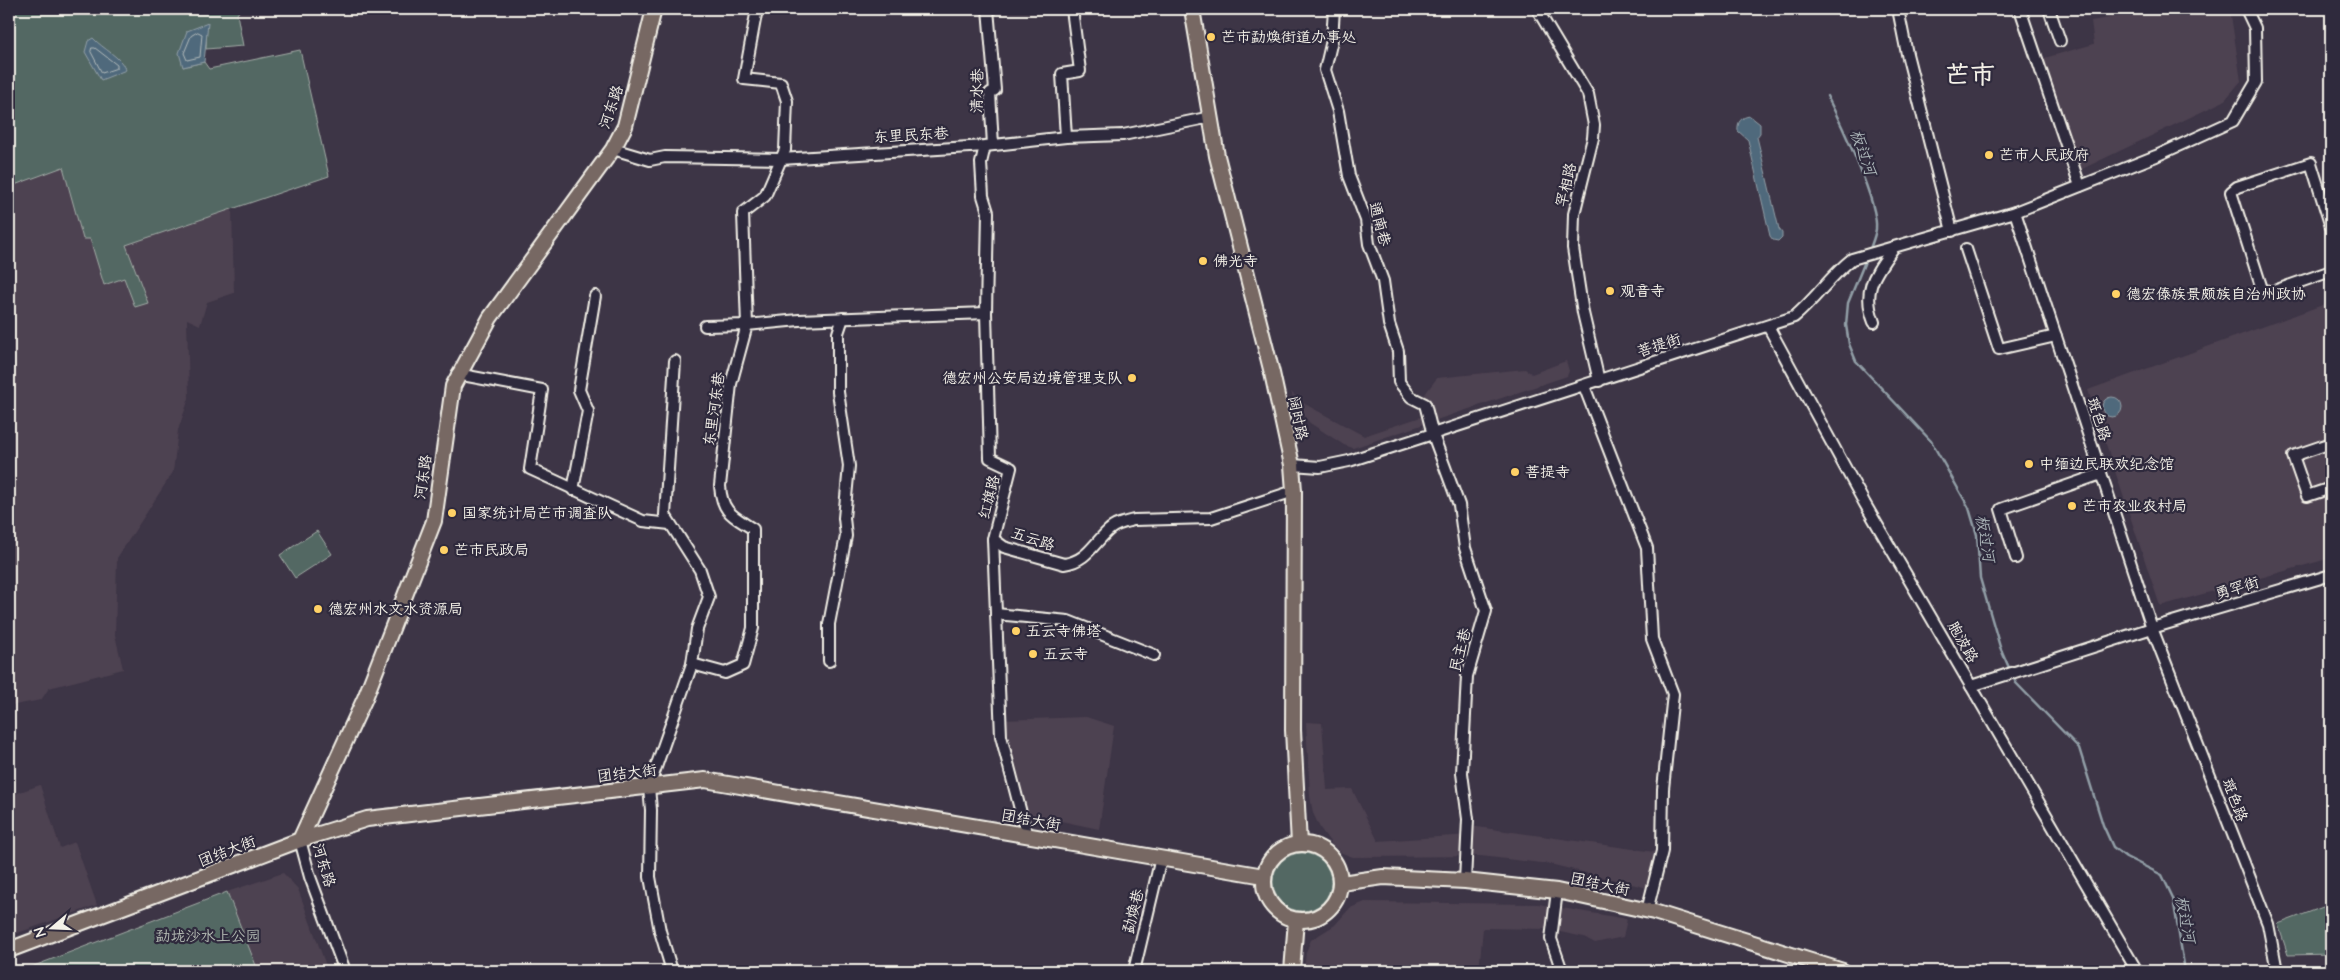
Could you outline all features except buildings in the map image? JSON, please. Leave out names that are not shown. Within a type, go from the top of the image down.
[{"type":"main road","name":"河东路","points":[[300,840],[365,698],[434,521],[452,386],[457,374],[490,318],[613,149],[625,126],[654,9]]},
{"type":"main road","name":"阔时路","points":[[1192,9],[1217,156],[1272,372],[1292,465],[1294,491],[1293,730],[1299,844]]},
{"type":"main road","name":"团结大街","points":[[9,950],[300,840],[367,819],[705,780],[1264,876]]},
{"type":"main road","points":[[1299,844],[1312,845],[1328,854],[1339,870],[1341,883],[1338,896],[1332,907],[1316,918],[1296,920],[1285,916],[1275,909],[1268,899],[1264,888],[1264,876],[1276,854],[1287,847],[1299,844]]},
{"type":"main road","name":"团结大街","points":[[1341,883],[1383,877],[1465,881],[1557,891],[1647,910],[1843,971]]},
{"type":"main road","points":[[1292,971],[1296,920]]},
{"type":"street","name":"东里河东巷","points":[[692,664],[725,673],[743,665],[753,628],[753,529],[726,511],[721,498],[720,486],[731,384],[747,325],[743,213],[765,196],[785,150],[787,101],[781,84],[744,79],[757,9]]},
{"type":"street","name":"清水巷","points":[[988,9],[994,90],[990,93],[989,145]]},
{"type":"street","points":[[1066,137],[1062,74],[1080,71],[1072,9]]},
{"type":"street","name":"通南巷","points":[[1334,9],[1332,40],[1325,70],[1338,111],[1350,176],[1366,220],[1369,244],[1383,281],[1389,324],[1398,352],[1399,382],[1412,397],[1424,404],[1432,435]]},
{"type":"street","name":"罕相路","points":[[1537,9],[1588,94],[1594,125],[1593,138],[1574,214],[1573,248],[1583,313],[1600,381]]},
{"type":"street","points":[[1898,9],[1907,54],[1952,231]]},
{"type":"street","points":[[2020,9],[2080,186]]},
{"type":"street","points":[[2049,9],[2060,41]]},
{"type":"street","points":[[2015,212],[2156,156],[2233,121],[2256,82],[2255,28],[2246,9]]},
{"type":"street","name":"东里民东巷","points":[[613,149],[650,160],[665,157],[781,159],[989,145],[1066,137],[1123,135],[1210,118]]},
{"type":"street","name":"红旗路","points":[[989,145],[981,163],[983,196],[988,212],[986,313],[990,458],[1011,468],[993,539],[1001,736],[1027,836]]},
{"type":"street","points":[[2331,227],[2312,163],[2237,187],[2232,192],[2262,289],[2272,292],[2331,271]]},
{"type":"street","name":"菩提街","points":[[1292,465],[1320,467],[1349,460],[1432,435],[1794,317],[1809,305],[1842,267],[1852,259],[2015,212]]},
{"type":"street","name":"斑色路","points":[[2015,212],[2152,628],[2268,924],[2277,971]]},
{"type":"street","points":[[1874,322],[1868,307],[1871,285],[1873,277],[1890,248]]},
{"type":"street","points":[[1966,249],[1999,349],[2056,336]]},
{"type":"street","points":[[573,490],[588,411],[579,390],[595,296]]},
{"type":"street","points":[[705,326],[747,325],[799,320],[986,313]]},
{"type":"street","points":[[828,662],[829,624],[846,536],[844,518],[849,466],[838,392],[838,333],[843,318]]},
{"type":"street","name":"胞波路","points":[[1768,326],[1865,504],[2137,971]]},
{"type":"street","points":[[672,971],[660,931],[650,877],[651,810],[649,787],[692,664],[698,629],[709,597],[700,570],[665,515],[675,361]]},
{"type":"street","points":[[457,374],[542,390],[530,469],[643,521],[670,524]]},
{"type":"street","points":[[1584,386],[1647,548],[1652,639],[1673,694],[1663,789],[1662,851],[1647,910]]},
{"type":"street","name":"民主巷","points":[[1432,435],[1459,505],[1465,548],[1486,611],[1467,676],[1462,773],[1468,818],[1465,881]]},
{"type":"street","points":[[2331,443],[2293,456],[2306,496],[2331,488]]},
{"type":"street","points":[[2016,558],[2001,510],[2101,474]]},
{"type":"street","name":"五云路","points":[[993,539],[1004,546],[1064,564],[1080,560],[1095,548],[1110,529],[1122,523],[1134,520],[1211,518],[1294,491]]},
{"type":"street","name":"勇罕街","points":[[1972,686],[1996,680],[2152,628],[2331,575]]},
{"type":"street","points":[[996,614],[1068,620],[1154,655]]},
{"type":"street","name":"河东路","points":[[300,840],[310,877],[345,971]]},
{"type":"street","name":"勐焕巷","points":[[1134,971],[1161,858]]},
{"type":"street","points":[[1557,891],[1551,938],[1562,971]]},
{"type":"shaded area","points":[[2161,9],[2230,9],[2241,81],[2224,101],[2080,170],[2041,59],[2094,44],[2091,21]]},
{"type":"shaded area","points":[[300,50],[232,208],[234,293],[207,302],[200,325],[187,319],[189,398],[178,430],[173,472],[117,558],[115,635],[123,669],[49,688],[41,700],[9,706],[9,187],[63,167],[96,90],[204,62],[209,69]]},
{"type":"shaded area","points":[[2331,302],[2331,558],[2160,606],[2088,390]]},
{"type":"shaded area","points":[[1566,361],[1569,371],[1567,376],[1353,448],[1344,445],[1310,423],[1298,409],[1291,392],[1301,402],[1364,436],[1427,415],[1422,398],[1437,378],[1525,369],[1532,374]]},
{"type":"shaded area","points":[[1086,717],[1114,726],[1099,829],[1028,814],[1005,720]]},
{"type":"shaded area","points":[[1306,722],[1322,723],[1327,790],[1352,789],[1378,841],[1469,835],[1470,826],[1654,852],[1648,888],[1550,864],[1481,856],[1353,857],[1342,853],[1333,846],[1320,828],[1313,813],[1310,796]]},
{"type":"shaded area","points":[[40,785],[60,848],[75,842],[97,905],[9,936],[9,796]]},
{"type":"shaded area","points":[[283,873],[298,889],[328,971],[277,971],[257,968],[227,892]]},
{"type":"shaded area","points":[[1365,902],[1538,904],[1627,919],[1623,937],[1595,943],[1584,937],[1546,929],[1483,928],[1479,971],[1304,971],[1306,952],[1311,940],[1335,925],[1350,908]]},
{"type":"green space","points":[[9,9],[241,9],[237,14],[243,46],[206,49],[207,23],[183,67],[204,62],[209,69],[300,50],[329,176],[126,245],[148,303],[135,307],[124,278],[104,285],[90,239],[83,239],[63,167],[9,187]]},
{"type":"green space","points":[[317,531],[332,554],[295,578],[280,555]]},
{"type":"green space","points":[[1296,853],[1308,853],[1323,861],[1331,876],[1331,888],[1323,903],[1308,911],[1296,911],[1281,903],[1273,888],[1273,876],[1281,861]]},
{"type":"green space","name":"勐垅沙水上公园","points":[[227,892],[257,968],[277,971],[21,971]]},
{"type":"green space","points":[[2331,904],[2331,954],[2288,955],[2278,924]]},
{"type":"water","points":[[208,23],[204,62],[183,67],[179,53],[187,31]]},
{"type":"water","points":[[93,38],[116,57],[126,70],[101,80],[85,52],[88,41]]},
{"type":"water","points":[[1750,116],[1760,124],[1760,133],[1757,137],[1779,229],[1782,233],[1782,237],[1778,241],[1773,240],[1770,236],[1748,140],[1738,131],[1740,120]]},
{"type":"water","points":[[2108,397],[2116,397],[2122,403],[2122,411],[2116,417],[2108,417],[2102,411],[2102,403]]},
{"type":"waterway","name":"板过河","points":[[1827,96],[1858,162],[1871,201],[1876,229],[1869,252]]},
{"type":"waterway","name":"板过河","points":[[1866,259],[1848,303],[1846,325],[1849,344],[1856,361],[1931,441],[1969,508],[1977,535],[1980,578],[2000,647],[2010,670]]},
{"type":"waterway","name":"板过河","points":[[2012,675],[2016,683],[2079,748],[2103,825],[2113,847],[2126,857],[2162,875],[2173,898],[2185,971]]},
{"type":"place","name":"芒市勐焕街道办事处","points":[[1211,37]]},
{"type":"place","name":"芒市人民政府","points":[[1989,155]]},
{"type":"place","name":"佛光寺","points":[[1203,261]]},
{"type":"place","name":"观音寺","points":[[1610,291]]},
{"type":"place","name":"德宏傣族景颇族自治州政协","points":[[2116,294]]},
{"type":"place","name":"德宏州公安局边境管理支队","points":[[1132,378]]},
{"type":"place","name":"中缅边民联欢纪念馆","points":[[2029,464]]},
{"type":"place","name":"菩提寺","points":[[1515,472]]},
{"type":"place","name":"芒市农业农村局","points":[[2072,506]]},
{"type":"place","name":"国家统计局芒市调查队","points":[[452,513]]},
{"type":"place","name":"芒市民政局","points":[[444,550]]},
{"type":"place","name":"德宏州水文水资源局","points":[[318,609]]},
{"type":"place","name":"五云寺佛塔","points":[[1016,631]]},
{"type":"place","name":"五云寺","points":[[1033,654]]},
{"type":"district","name":"芒市","points":[[1970,74]]}]
